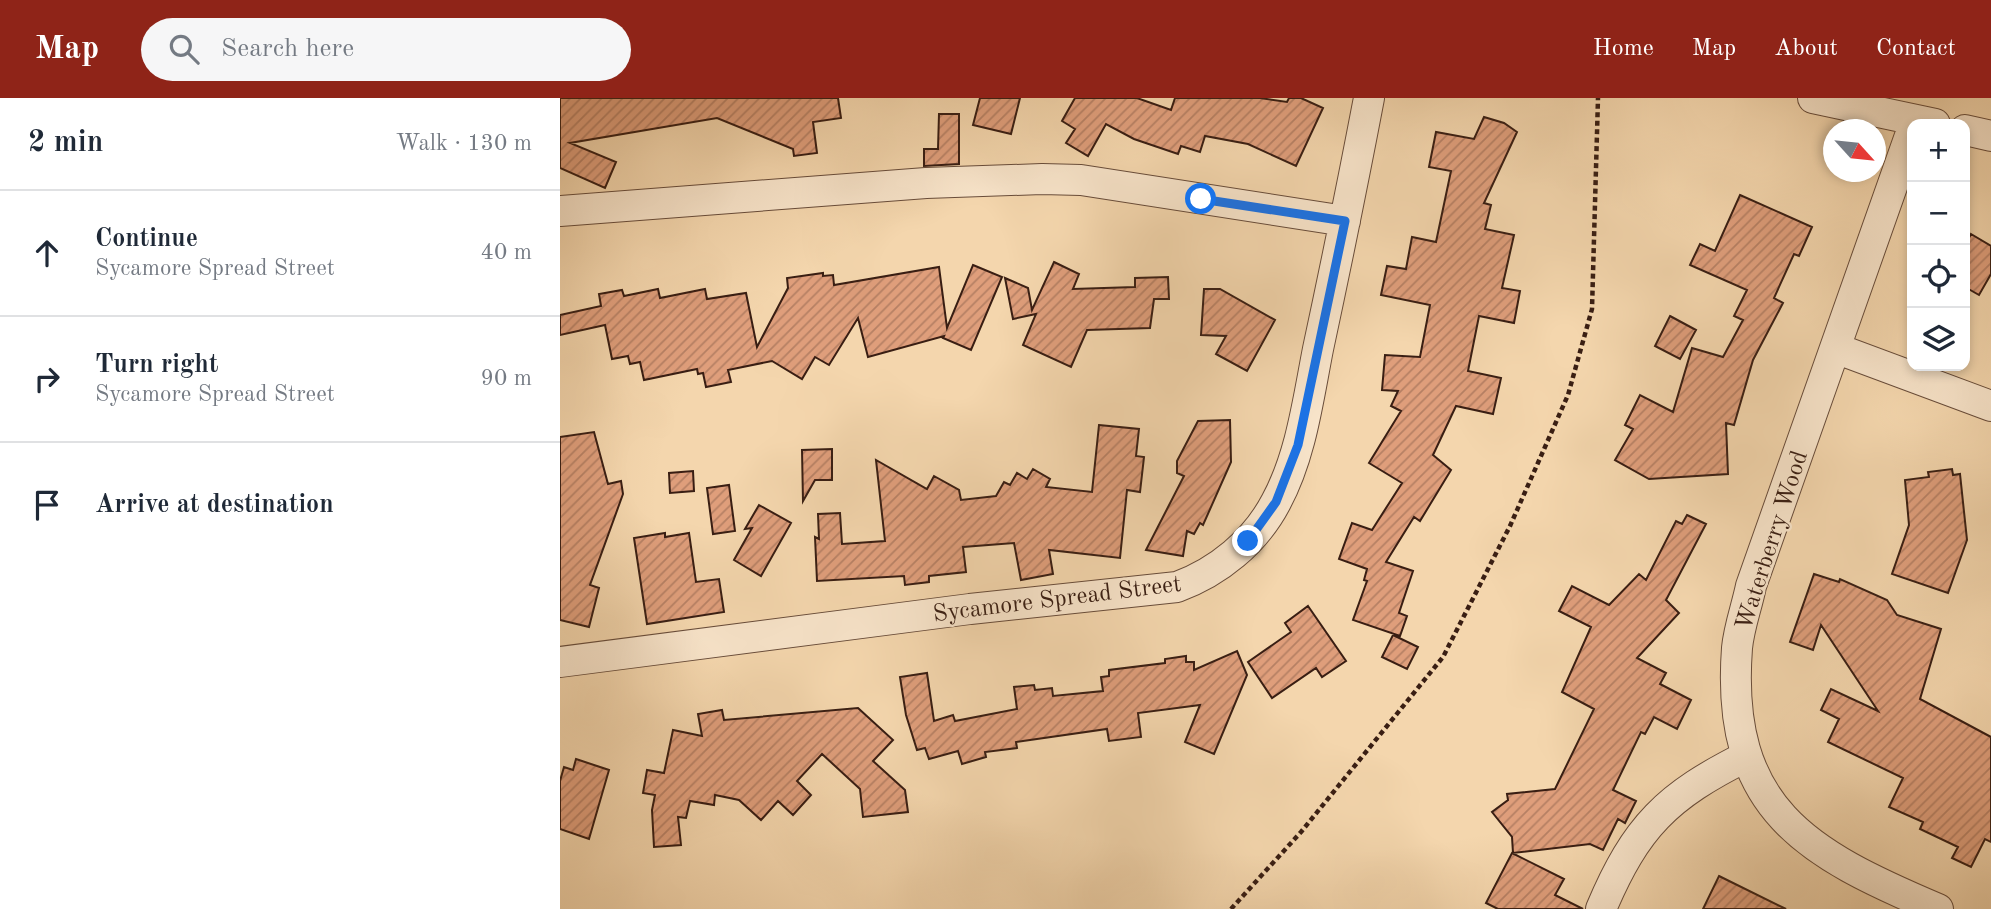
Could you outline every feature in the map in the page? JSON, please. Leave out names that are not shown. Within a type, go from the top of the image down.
[{"type":"street","name":"Sycamore Spread Street","points":[[560,662],[970,609],[1177,587],[1201,578],[1225,561],[1263,522],[1289,473],[1298,445],[1369,98]]},
{"type":"street","points":[[1813,98],[1920,119]]},
{"type":"street","points":[[1970,131],[1991,136]]},
{"type":"street","name":"Waterberry Wood","points":[[1907,154],[1751,586],[1737,646],[1737,692],[1747,756],[1767,800],[1785,822],[1842,864],[1938,909]]},
{"type":"street","points":[[560,211],[926,183],[1042,179],[1081,180],[1345,221]]},
{"type":"street","points":[[1835,348],[1991,406]]},
{"type":"street","points":[[1601,909],[1633,846],[1662,809],[1698,781],[1747,756]]},
{"type":"path","points":[[1231,909],[1301,832],[1443,657],[1515,514],[1568,395],[1592,309],[1598,98]]},
{"type":"building","points":[[560,98],[838,98],[841,118],[813,122],[817,153],[794,156],[793,149],[717,118],[570,143],[616,162],[605,188],[560,168]]},
{"type":"building","points":[[980,98],[1020,98],[1011,134],[973,125]]},
{"type":"building","points":[[1075,98],[1137,98],[1171,110],[1175,98],[1260,98],[1287,102],[1289,98],[1301,98],[1323,108],[1296,166],[1248,144],[1205,136],[1200,152],[1181,146],[1178,154],[1134,139],[1106,124],[1088,156],[1066,143],[1075,129],[1062,121]]},
{"type":"building","points":[[939,114],[959,114],[959,164],[924,166],[924,149],[938,149]]},
{"type":"building","points":[[1484,117],[1504,123],[1517,132],[1484,203],[1491,205],[1485,229],[1514,235],[1502,288],[1520,291],[1514,323],[1479,316],[1468,371],[1501,378],[1493,414],[1456,406],[1433,455],[1451,470],[1420,521],[1414,517],[1386,562],[1413,571],[1399,613],[1407,616],[1400,636],[1353,620],[1367,581],[1364,580],[1367,569],[1339,559],[1352,523],[1372,530],[1402,483],[1369,463],[1401,411],[1391,406],[1398,391],[1382,390],[1385,355],[1420,357],[1430,305],[1381,295],[1387,266],[1406,269],[1412,237],[1436,242],[1451,171],[1429,167],[1436,132],[1474,139]]},
{"type":"building","points":[[1740,195],[1812,227],[1799,256],[1794,254],[1774,298],[1783,303],[1753,360],[1734,425],[1726,423],[1728,474],[1649,479],[1615,460],[1633,429],[1625,425],[1640,395],[1673,412],[1692,348],[1723,357],[1743,320],[1734,316],[1747,290],[1690,265],[1700,244],[1715,251]]},
{"type":"building","points":[[1970,236],[1991,246],[1991,274],[1979,295],[1970,290]]},
{"type":"building","points":[[1054,262],[1079,274],[1073,289],[1135,287],[1135,278],[1168,277],[1169,299],[1154,299],[1150,328],[1087,330],[1071,367],[1023,345],[1036,314],[1013,319],[1005,278],[1028,288],[1032,310]]},
{"type":"building","points":[[973,265],[1002,277],[971,350],[943,338],[944,336],[868,357],[858,318],[829,365],[815,357],[802,379],[772,361],[728,370],[731,382],[706,387],[703,373],[698,374],[697,369],[644,380],[640,362],[630,364],[628,356],[612,359],[605,325],[560,335],[560,315],[601,306],[599,294],[622,290],[624,296],[658,289],[660,298],[705,289],[707,299],[746,293],[757,347],[788,288],[787,278],[823,273],[823,276],[833,275],[834,285],[939,267],[947,328]]},
{"type":"building","points":[[1204,289],[1220,289],[1275,320],[1247,371],[1216,354],[1226,336],[1201,335]]},
{"type":"building","points":[[1670,316],[1696,330],[1680,359],[1655,346]]},
{"type":"building","points":[[1230,420],[1231,462],[1203,525],[1200,523],[1194,534],[1187,531],[1183,556],[1146,550],[1184,476],[1177,473],[1177,461],[1198,421]]},
{"type":"building","points":[[1099,425],[1139,429],[1136,456],[1144,457],[1140,492],[1127,490],[1120,558],[1049,550],[1053,574],[1021,580],[1014,543],[963,547],[966,572],[929,576],[929,582],[905,585],[904,576],[817,581],[815,537],[819,539],[818,514],[840,513],[842,544],[885,541],[876,460],[927,489],[934,476],[959,490],[961,500],[996,496],[1004,482],[1010,485],[1017,473],[1027,479],[1033,469],[1050,479],[1046,487],[1092,492]]},
{"type":"building","points":[[594,432],[608,484],[621,481],[623,494],[590,585],[599,588],[589,627],[560,620],[560,437]]},
{"type":"building","points":[[832,449],[832,480],[815,480],[803,501],[802,450]]},
{"type":"building","points":[[1952,469],[1953,475],[1960,474],[1967,540],[1948,593],[1892,574],[1909,525],[1905,480],[1929,477],[1928,472]]},
{"type":"building","points":[[693,471],[694,491],[670,493],[669,473]]},
{"type":"building","points":[[729,485],[735,531],[713,534],[707,488]]},
{"type":"building","points":[[759,505],[791,523],[761,576],[734,560],[752,528],[745,529]]},
{"type":"building","points":[[1687,515],[1706,524],[1666,600],[1679,613],[1637,658],[1666,673],[1660,684],[1691,700],[1677,729],[1654,717],[1645,734],[1641,732],[1613,790],[1636,801],[1625,823],[1618,819],[1603,850],[1590,844],[1513,853],[1512,837],[1492,812],[1508,800],[1507,794],[1555,789],[1594,709],[1562,692],[1591,627],[1559,611],[1572,586],[1609,605],[1639,574],[1646,580],[1676,521],[1682,524]]},
{"type":"building","points":[[665,533],[665,537],[689,533],[696,582],[719,579],[724,612],[647,624],[634,538]]},
{"type":"building","points":[[1814,574],[1839,582],[1840,579],[1887,600],[1897,615],[1941,629],[1920,699],[1991,737],[1991,842],[1985,839],[1971,867],[1952,858],[1958,847],[1920,829],[1923,822],[1889,807],[1903,778],[1828,742],[1839,719],[1821,710],[1831,689],[1878,711],[1821,625],[1813,650],[1790,642]]},
{"type":"building","points":[[1308,606],[1346,661],[1322,677],[1316,668],[1272,698],[1248,662],[1291,632],[1285,623]]},
{"type":"building","points":[[1393,635],[1418,647],[1407,669],[1382,657]]},
{"type":"building","points":[[1237,651],[1247,675],[1214,754],[1185,742],[1200,705],[1138,713],[1141,737],[1109,741],[1107,729],[1016,742],[1017,748],[985,752],[986,757],[962,764],[958,751],[929,759],[925,748],[917,750],[906,715],[900,677],[927,673],[934,721],[953,715],[955,721],[1017,709],[1014,687],[1034,685],[1035,690],[1052,688],[1053,696],[1103,691],[1101,677],[1109,676],[1109,670],[1165,663],[1165,659],[1186,656],[1186,662],[1194,662],[1194,670]]},
{"type":"building","points":[[858,708],[893,740],[873,761],[905,790],[908,812],[863,817],[860,789],[822,754],[797,781],[811,795],[793,815],[778,801],[761,820],[739,800],[715,795],[714,805],[690,801],[686,818],[678,817],[681,845],[654,847],[652,810],[655,795],[643,793],[647,770],[664,773],[673,730],[702,736],[698,714],[722,710],[724,720]]},
{"type":"building","points":[[576,759],[609,770],[589,839],[560,829],[560,781],[564,767],[573,770]]},
{"type":"building","points":[[1512,853],[1564,879],[1555,895],[1583,909],[1498,909],[1486,903]]},
{"type":"building","points":[[1719,876],[1786,909],[1703,909]]},
{"type":"route","points":[[1201,199],[1345,221],[1298,445],[1276,502],[1248,541]]}]
